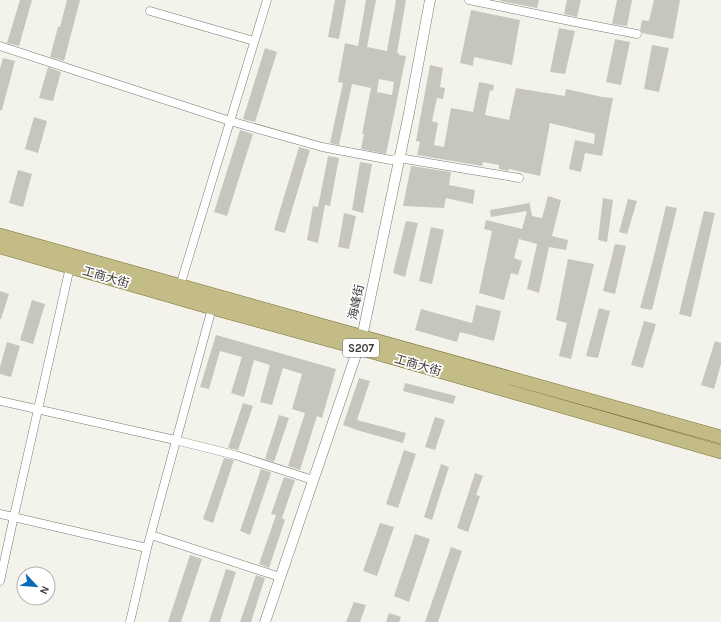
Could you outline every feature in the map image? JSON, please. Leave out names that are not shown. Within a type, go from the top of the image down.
[{"type":"main road","name":"工商大街","points":[[0,235],[178,292],[212,308],[360,342],[721,452]]},
{"type":"main road","name":"工商大街","points":[[0,247],[70,267],[178,292],[360,342],[721,437]]},
{"type":"street","points":[[178,292],[267,0]]},
{"type":"street","name":"海峰街","points":[[265,622],[360,342],[409,113],[430,0]]},
{"type":"street","points":[[469,0],[637,34]]},
{"type":"street","points":[[150,11],[254,41]]},
{"type":"street","points":[[0,46],[230,121],[322,147],[391,160],[399,158],[518,178]]},
{"type":"street","points":[[0,581],[70,267]]},
{"type":"street","points":[[130,622],[150,535],[212,308]]},
{"type":"street","points":[[0,401],[235,455],[313,480]]},
{"type":"street","points":[[0,514],[147,548]]},
{"type":"street","points":[[150,535],[280,577]]},
{"type":"building","points":[[20,0],[32,0],[19,46],[7,43]]},
{"type":"building","points":[[67,0],[80,0],[64,61],[50,57]]},
{"type":"building","points":[[335,0],[346,0],[339,39],[328,37]]},
{"type":"building","points":[[366,0],[376,0],[367,47],[387,51],[396,0],[406,0],[397,53],[399,53],[399,55],[406,56],[386,154],[361,149],[364,134],[362,134],[371,88],[352,84],[339,145],[330,143],[343,83],[338,82],[345,43],[358,46]],"holes":[[[379,79],[394,82],[392,95],[377,92]]]},
{"type":"building","points":[[500,0],[539,0],[537,8]]},
{"type":"building","points":[[567,0],[581,0],[577,17],[564,14]]},
{"type":"building","points":[[617,0],[632,0],[627,26],[612,24]]},
{"type":"building","points":[[654,0],[680,0],[673,39],[642,33],[640,30],[642,20],[649,21]]},
{"type":"building","points":[[471,10],[520,20],[512,65],[474,57],[473,66],[460,63]]},
{"type":"building","points":[[559,28],[575,31],[565,74],[550,72]]},
{"type":"building","points":[[615,39],[630,42],[621,85],[606,82]]},
{"type":"building","points":[[652,45],[669,48],[659,92],[644,89]]},
{"type":"building","points":[[265,48],[277,52],[255,122],[243,119]]},
{"type":"building","points":[[3,58],[15,61],[2,110],[0,110],[0,69]]},
{"type":"building","points":[[430,65],[443,68],[440,87],[445,88],[443,99],[437,98],[432,121],[438,123],[434,145],[444,147],[451,108],[473,112],[479,82],[494,85],[493,91],[490,90],[485,115],[509,120],[516,88],[565,96],[566,89],[613,98],[602,156],[585,153],[581,172],[569,169],[575,140],[594,144],[595,134],[550,123],[540,176],[509,169],[508,171],[499,169],[499,165],[483,162],[482,166],[417,155],[420,142],[416,141]]},
{"type":"building","points":[[48,67],[61,72],[53,101],[39,98]]},
{"type":"building","points":[[34,117],[47,121],[38,153],[25,149]]},
{"type":"building","points":[[240,130],[253,134],[227,216],[214,212]]},
{"type":"building","points":[[299,147],[310,150],[285,233],[274,230]]},
{"type":"building","points":[[328,156],[339,158],[330,206],[325,205],[318,243],[307,240],[313,206],[318,207]]},
{"type":"building","points":[[360,162],[372,164],[363,213],[352,210]]},
{"type":"building","points":[[411,166],[451,172],[449,185],[475,190],[473,204],[446,198],[444,208],[403,206]]},
{"type":"building","points":[[18,170],[32,174],[23,207],[9,203]]},
{"type":"building","points":[[548,196],[561,200],[552,236],[568,240],[566,250],[549,247],[539,293],[527,289],[537,244],[519,239],[514,258],[522,261],[518,275],[511,273],[504,300],[479,293],[492,231],[484,229],[486,220],[522,229],[527,211],[491,217],[490,210],[529,203],[529,200],[532,216],[542,218]]},
{"type":"building","points":[[603,198],[613,200],[607,242],[598,240]]},
{"type":"building","points":[[628,199],[637,201],[627,234],[619,232]]},
{"type":"building","points":[[666,206],[677,208],[652,310],[640,308],[653,260]]},
{"type":"building","points":[[704,211],[715,213],[691,317],[679,314]]},
{"type":"building","points":[[344,213],[356,216],[349,249],[338,247]]},
{"type":"building","points":[[406,221],[418,223],[405,277],[393,273]]},
{"type":"building","points":[[431,227],[444,230],[432,284],[419,281]]},
{"type":"building","points":[[615,244],[626,246],[615,294],[603,291]]},
{"type":"building","points":[[568,259],[594,264],[571,359],[559,356],[567,323],[556,320]]},
{"type":"building","points":[[0,291],[9,294],[1,319],[0,319]]},
{"type":"building","points":[[32,300],[45,304],[33,344],[20,340]]},
{"type":"building","points":[[476,305],[501,311],[494,341],[460,332],[457,342],[415,330],[421,309],[472,323]]},
{"type":"building","points":[[599,308],[610,311],[598,358],[586,356]]},
{"type":"building","points":[[644,321],[656,324],[643,368],[631,365]]},
{"type":"building","points":[[216,335],[336,369],[322,418],[317,416],[300,470],[288,466],[305,413],[292,409],[302,374],[283,368],[272,405],[260,402],[270,365],[254,360],[244,397],[231,393],[242,357],[220,351],[209,389],[200,387]]},
{"type":"building","points":[[715,341],[721,343],[721,364],[714,389],[701,385]]},
{"type":"building","points":[[7,342],[20,346],[11,377],[0,374],[0,367]]},
{"type":"building","points":[[359,378],[370,381],[357,420],[406,433],[403,443],[343,425]]},
{"type":"building","points":[[405,383],[456,396],[453,404],[403,391]]},
{"type":"building","points":[[243,403],[253,406],[238,450],[228,448]]},
{"type":"building","points":[[279,415],[289,418],[274,462],[265,459]]},
{"type":"building","points":[[435,417],[445,420],[435,450],[425,447]]},
{"type":"building","points":[[404,450],[416,454],[398,508],[386,504]]},
{"type":"building","points":[[224,458],[234,460],[213,523],[203,519]]},
{"type":"building","points":[[441,464],[449,467],[432,520],[424,517]]},
{"type":"building","points":[[261,469],[271,473],[250,535],[240,531]]},
{"type":"building","points":[[475,473],[483,476],[476,495],[480,496],[468,532],[457,528]]},
{"type":"building","points":[[284,477],[295,480],[282,518],[285,520],[269,568],[259,564],[276,515],[271,514]]},
{"type":"building","points":[[380,523],[394,527],[377,576],[363,571]]},
{"type":"building","points":[[415,534],[430,539],[409,602],[394,596]]},
{"type":"building","points":[[451,547],[462,551],[438,622],[425,622]]},
{"type":"building","points":[[190,555],[202,559],[181,622],[168,622]]},
{"type":"building","points":[[226,569],[236,572],[220,622],[209,622]]},
{"type":"building","points":[[256,575],[265,578],[251,622],[240,622]]},
{"type":"building","points":[[354,602],[366,605],[360,622],[346,622]]},
{"type":"building","points":[[389,613],[401,617],[399,622],[386,622]]}]
